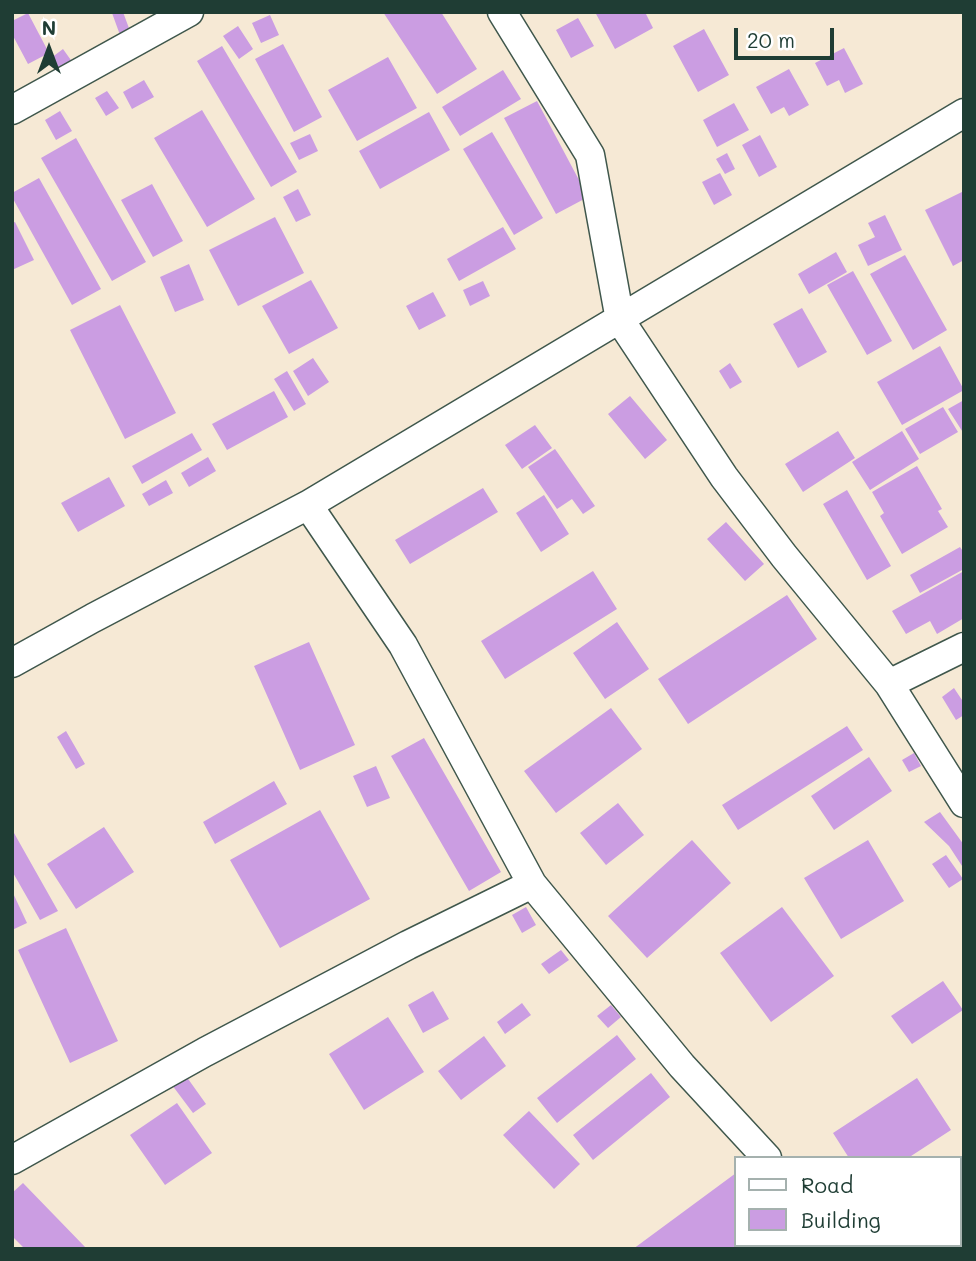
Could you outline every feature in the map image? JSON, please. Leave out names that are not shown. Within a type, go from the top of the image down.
[{"type":"street","points":[[12,110],[189,12]]},
{"type":"street","points":[[502,12],[590,155],[620,320],[724,477],[784,556],[889,684],[964,803]]},
{"type":"street","points":[[12,663],[309,505],[964,113]]},
{"type":"street","points":[[309,505],[403,645],[532,884],[682,1066],[765,1156]]},
{"type":"street","points":[[889,684],[964,647]]},
{"type":"street","points":[[12,1160],[205,1052],[396,951],[532,884]]},
{"type":"building","points":[[123,12],[130,31],[120,35],[112,13]]},
{"type":"building","points":[[383,12],[441,12],[477,69],[437,94]]},
{"type":"building","points":[[595,12],[645,12],[653,28],[615,49]]},
{"type":"building","points":[[28,13],[49,53],[28,64],[12,34],[12,21]]},
{"type":"building","points":[[270,15],[279,35],[261,43],[252,23]]},
{"type":"building","points":[[578,18],[594,46],[571,58],[556,30]]},
{"type":"building","points":[[238,26],[253,49],[239,59],[223,36]]},
{"type":"building","points":[[704,29],[729,75],[698,92],[673,46]]},
{"type":"building","points":[[283,44],[322,117],[294,132],[255,59]]},
{"type":"building","points":[[222,46],[297,172],[271,187],[197,61]]},
{"type":"building","points":[[844,48],[863,84],[845,93],[839,80],[827,86],[815,63]]},
{"type":"building","points":[[63,49],[73,63],[61,72],[51,58]]},
{"type":"building","points":[[388,57],[417,108],[357,141],[328,90]]},
{"type":"building","points":[[789,69],[809,105],[789,116],[784,107],[771,114],[756,87]]},
{"type":"building","points":[[503,70],[521,99],[460,136],[442,107]]},
{"type":"building","points":[[144,80],[154,97],[132,109],[123,92]]},
{"type":"building","points":[[107,91],[119,108],[106,116],[95,98]]},
{"type":"building","points":[[537,101],[588,197],[556,214],[504,118]]},
{"type":"building","points":[[734,103],[749,130],[717,147],[703,120]]},
{"type":"building","points":[[202,110],[255,199],[207,227],[154,138]]},
{"type":"building","points":[[60,111],[72,131],[56,140],[45,120]]},
{"type":"building","points":[[429,112],[450,150],[380,189],[359,151]]},
{"type":"building","points":[[492,132],[543,218],[514,235],[463,149]]},
{"type":"building","points":[[310,134],[318,151],[299,160],[290,143]]},
{"type":"building","points":[[760,135],[777,167],[759,177],[742,145]]},
{"type":"building","points":[[76,138],[146,262],[112,281],[41,158]]},
{"type":"building","points":[[727,153],[735,169],[725,174],[716,159]]},
{"type":"building","points":[[720,173],[732,195],[714,205],[702,182]]},
{"type":"building","points":[[39,178],[101,289],[72,305],[12,197],[12,193]]},
{"type":"building","points":[[152,184],[183,241],[153,257],[121,200]]},
{"type":"building","points":[[298,189],[311,215],[296,222],[283,197]]},
{"type":"building","points":[[964,191],[964,260],[953,266],[925,210]]},
{"type":"building","points":[[885,215],[902,250],[868,266],[858,245],[875,237],[868,223]]},
{"type":"building","points":[[275,217],[304,273],[238,306],[209,250]]},
{"type":"building","points":[[15,222],[34,260],[12,270],[12,223]]},
{"type":"building","points":[[503,227],[516,249],[459,281],[447,259]]},
{"type":"building","points":[[836,252],[847,272],[809,294],[798,274]]},
{"type":"building","points":[[905,255],[947,330],[913,350],[870,274]]},
{"type":"building","points":[[189,264],[204,300],[175,312],[160,277]]},
{"type":"building","points":[[853,271],[892,341],[867,355],[827,285]]},
{"type":"building","points":[[311,280],[338,328],[289,354],[262,306]]},
{"type":"building","points":[[483,281],[490,296],[470,306],[463,290]]},
{"type":"building","points":[[433,292],[446,316],[419,330],[406,306]]},
{"type":"building","points":[[120,305],[176,413],[125,439],[70,330]]},
{"type":"building","points":[[802,308],[827,352],[798,368],[773,324]]},
{"type":"building","points":[[940,346],[964,390],[902,425],[877,382]]},
{"type":"building","points":[[313,358],[329,382],[308,396],[293,371]]},
{"type":"building","points":[[730,363],[742,382],[730,389],[719,371]]},
{"type":"building","points":[[287,371],[306,404],[294,411],[274,379]]},
{"type":"building","points":[[274,391],[288,417],[227,450],[212,424]]},
{"type":"building","points":[[630,396],[667,440],[645,459],[608,414]]},
{"type":"building","points":[[964,400],[964,434],[948,409]]},
{"type":"building","points":[[943,407],[958,432],[920,454],[905,429]]},
{"type":"building","points":[[535,425],[552,448],[522,469],[505,445]]},
{"type":"building","points":[[838,431],[855,458],[803,492],[785,464]]},
{"type":"building","points":[[902,431],[919,459],[870,490],[852,462]]},
{"type":"building","points":[[192,433],[202,450],[142,484],[132,466]]},
{"type":"building","points":[[555,449],[595,506],[583,514],[572,499],[557,509],[528,467]]},
{"type":"building","points":[[208,457],[216,471],[189,487],[181,473]]},
{"type":"building","points":[[917,466],[942,509],[938,511],[948,527],[902,554],[880,516],[884,513],[872,492]]},
{"type":"building","points":[[109,477],[125,506],[78,532],[61,503]]},
{"type":"building","points":[[166,480],[173,493],[149,506],[142,494]]},
{"type":"building","points":[[483,488],[498,512],[410,564],[395,540]]},
{"type":"building","points":[[847,490],[891,566],[867,580],[823,504]]},
{"type":"building","points":[[544,495],[569,534],[541,552],[516,513]]},
{"type":"building","points":[[726,522],[764,564],[745,581],[707,539]]},
{"type":"building","points":[[960,547],[964,553],[964,569],[920,593],[910,575]]},
{"type":"building","points":[[593,571],[617,609],[505,679],[481,641]]},
{"type":"building","points":[[964,571],[964,618],[937,634],[930,621],[906,634],[892,611]]},
{"type":"building","points":[[787,595],[817,639],[688,724],[658,679]]},
{"type":"building","points":[[617,622],[649,669],[605,699],[573,653]]},
{"type":"building","points":[[309,642],[355,745],[300,770],[254,666]]},
{"type":"building","points":[[954,688],[964,703],[964,715],[956,720],[942,697]]},
{"type":"building","points":[[611,708],[642,749],[556,813],[524,771]]},
{"type":"building","points":[[847,726],[863,750],[738,830],[722,805]]},
{"type":"building","points":[[66,731],[85,764],[76,769],[57,737]]},
{"type":"building","points":[[424,738],[501,872],[469,891],[391,756]]},
{"type":"building","points":[[914,753],[921,766],[909,772],[902,760]]},
{"type":"building","points":[[869,757],[892,791],[834,830],[811,796]]},
{"type":"building","points":[[376,766],[390,798],[367,807],[353,776]]},
{"type":"building","points":[[274,781],[287,804],[215,844],[203,822]]},
{"type":"building","points":[[618,803],[644,835],[606,865],[580,833]]},
{"type":"building","points":[[320,810],[370,899],[280,948],[230,860]]},
{"type":"building","points":[[940,812],[964,845],[964,869],[949,846],[924,822]]},
{"type":"building","points":[[104,827],[134,872],[76,909],[47,864]]},
{"type":"building","points":[[14,833],[58,911],[40,920],[12,871]]},
{"type":"building","points":[[692,840],[731,883],[647,958],[608,916]]},
{"type":"building","points":[[868,840],[904,901],[841,939],[804,878]]},
{"type":"building","points":[[946,855],[963,879],[949,888],[932,864]]},
{"type":"building","points":[[12,891],[27,923],[12,930]]},
{"type":"building","points":[[526,907],[536,925],[522,933],[512,915]]},
{"type":"building","points":[[782,907],[834,976],[771,1022],[720,953]]},
{"type":"building","points":[[66,928],[118,1041],[70,1063],[18,950]]},
{"type":"building","points":[[561,950],[569,960],[549,974],[541,964]]},
{"type":"building","points":[[943,981],[963,1010],[912,1044],[891,1016]]},
{"type":"building","points":[[433,991],[449,1019],[423,1033],[408,1005]]},
{"type":"building","points":[[522,1003],[531,1015],[505,1034],[497,1022]]},
{"type":"building","points":[[611,1005],[621,1017],[608,1028],[597,1016]]},
{"type":"building","points":[[388,1017],[424,1072],[364,1110],[329,1054]]},
{"type":"building","points":[[617,1035],[636,1059],[557,1123],[537,1098]]},
{"type":"building","points":[[484,1036],[506,1066],[461,1100],[438,1071]]},
{"type":"building","points":[[651,1073],[670,1097],[593,1160],[573,1135]]},
{"type":"building","points":[[186,1076],[206,1104],[193,1113],[172,1085]]},
{"type":"building","points":[[917,1078],[951,1130],[911,1156],[848,1156],[833,1133]]},
{"type":"building","points":[[177,1103],[212,1153],[165,1185],[130,1135]]},
{"type":"building","points":[[529,1111],[580,1164],[554,1189],[503,1135]]},
{"type":"building","points":[[734,1174],[734,1247],[772,1247],[770,1249],[633,1249]]},
{"type":"building","points":[[964,1182],[964,1237],[962,1234]]},
{"type":"building","points":[[23,1183],[87,1249],[25,1249],[12,1236],[12,1193]]}]
